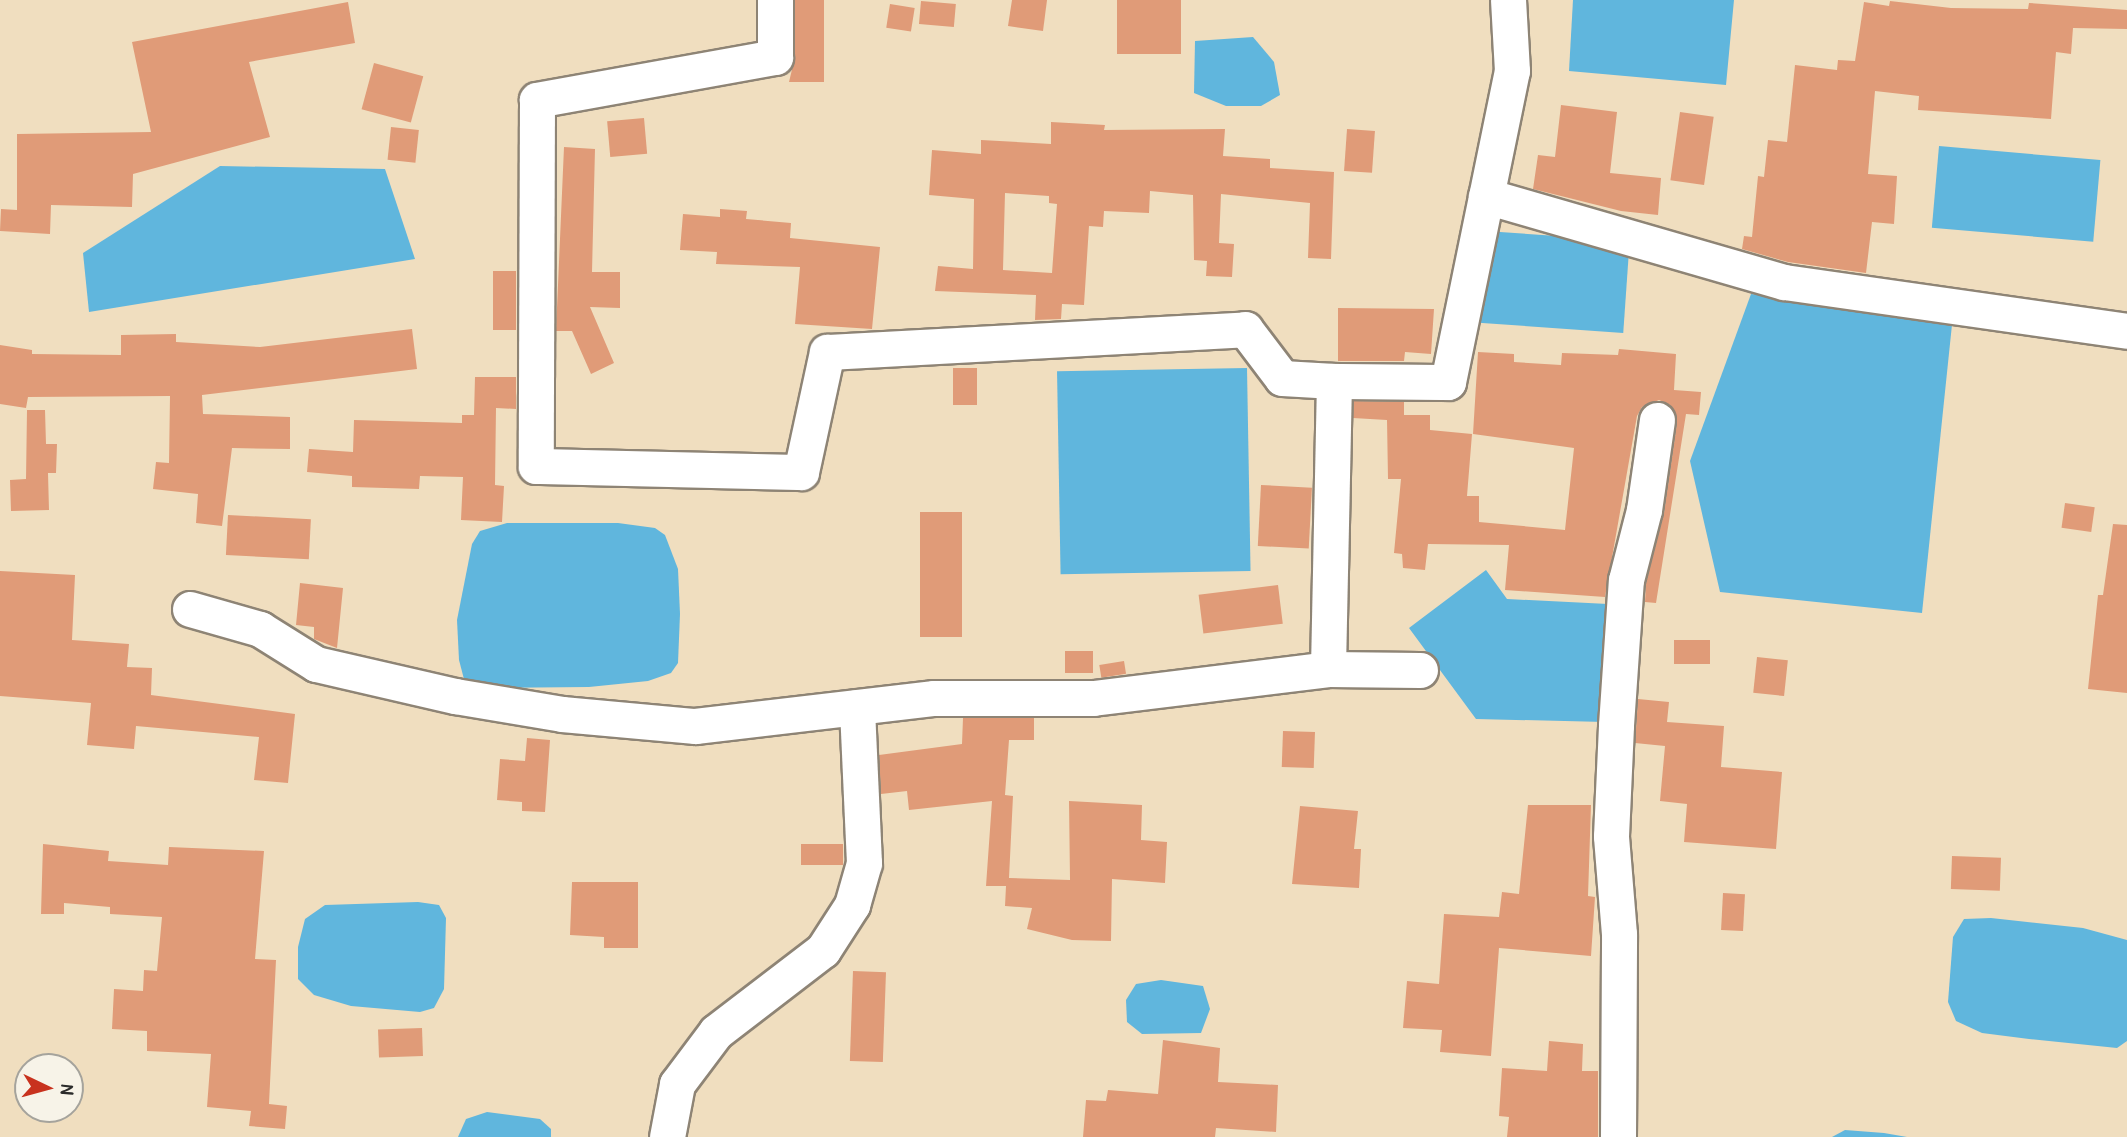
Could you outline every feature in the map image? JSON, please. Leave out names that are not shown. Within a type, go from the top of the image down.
[{"type":"street","points":[[775,0],[775,57],[537,100],[536,466],[801,472],[827,352],[1245,329],[1282,378],[1448,382],[1512,71],[1508,0]]},
{"type":"street","points":[[1486,196],[1784,282],[2127,331]]},
{"type":"street","points":[[1328,670],[1334,381]]},
{"type":"street","points":[[1618,1137],[1619,934],[1611,836],[1616,725],[1626,580],[1644,510],[1657,420]]},
{"type":"street","points":[[190,608],[260,629],[316,664],[455,696],[562,714],[695,726],[933,698],[1093,698],[1328,670],[1420,670]]},
{"type":"street","points":[[667,1137],[677,1084],[716,1032],[823,950],[852,905],[864,863],[857,707]]},
{"type":"water","points":[[1573,0],[1734,0],[1726,85],[1569,71]]},
{"type":"water","points":[[1253,37],[1274,62],[1280,95],[1261,106],[1226,106],[1194,93],[1195,41]]},
{"type":"water","points":[[1939,146],[2100,160],[2093,242],[1932,228]]},
{"type":"water","points":[[220,166],[385,169],[415,259],[89,312],[83,253]]},
{"type":"water","points":[[1485,231],[1630,241],[1623,333],[1479,323]]},
{"type":"water","points":[[1751,294],[1953,315],[1922,613],[1720,592],[1690,461]]},
{"type":"water","points":[[1247,368],[1251,571],[1061,574],[1057,371]]},
{"type":"water","points":[[507,523],[618,523],[655,528],[665,535],[678,569],[680,614],[678,663],[671,673],[648,681],[589,687],[496,688],[465,683],[459,660],[457,620],[472,544],[480,531]]},
{"type":"water","points":[[1486,570],[1507,599],[1608,604],[1605,722],[1476,719],[1409,628]]},
{"type":"water","points":[[418,902],[439,905],[446,918],[444,989],[434,1008],[420,1012],[351,1006],[314,995],[298,979],[298,947],[305,919],[325,905]]},
{"type":"water","points":[[1991,918],[2083,928],[2127,940],[2127,1041],[2117,1048],[2029,1039],[1982,1033],[1956,1021],[1948,1002],[1953,937],[1964,919]]},
{"type":"water","points":[[1161,980],[1203,986],[1210,1009],[1201,1033],[1142,1034],[1127,1022],[1126,1000],[1136,984]]},
{"type":"water","points":[[487,1112],[540,1119],[551,1129],[551,1137],[458,1137],[466,1119]]},
{"type":"water","points":[[1845,1130],[1884,1133],[1907,1137],[1832,1137]]},
{"type":"building","points":[[795,0],[824,0],[824,82],[789,82],[795,57]]},
{"type":"building","points":[[1012,0],[1047,0],[1043,31],[1008,26]]},
{"type":"building","points":[[1117,0],[1181,0],[1181,54],[1117,54]]},
{"type":"building","points":[[921,1],[956,4],[954,27],[919,24]]},
{"type":"building","points":[[1890,1],[1951,8],[2028,9],[2029,3],[2127,10],[2127,29],[2073,28],[2071,54],[2056,52],[2051,119],[1918,110],[1919,96],[1875,91],[1868,174],[1897,176],[1894,224],[1872,222],[1866,273],[1788,262],[1742,249],[1744,236],[1752,237],[1758,176],[1764,177],[1768,140],[1787,142],[1795,65],[1837,70],[1838,60],[1855,61],[1864,2],[1889,6]]},
{"type":"building","points":[[348,2],[355,43],[249,62],[270,137],[133,174],[132,207],[51,205],[50,234],[0,231],[1,209],[17,210],[17,134],[151,132],[132,42]]},
{"type":"building","points":[[890,4],[915,8],[911,32],[886,28]]},
{"type":"building","points":[[374,63],[423,76],[411,123],[362,109]]},
{"type":"building","points":[[1561,105],[1617,112],[1610,173],[1661,178],[1658,215],[1621,211],[1533,189],[1538,155],[1555,157]]},
{"type":"building","points":[[1680,112],[1714,117],[1704,185],[1670,180]]},
{"type":"building","points":[[644,118],[647,154],[610,157],[607,121]]},
{"type":"building","points":[[1051,122],[1105,125],[1104,130],[1225,129],[1223,156],[1270,159],[1270,168],[1334,172],[1331,259],[1308,258],[1310,203],[1221,194],[1219,243],[1234,244],[1232,277],[1206,276],[1207,261],[1194,260],[1193,195],[1150,191],[1149,213],[1104,211],[1103,227],[1089,226],[1084,305],[1062,304],[1061,319],[1035,320],[1036,295],[935,291],[938,266],[973,269],[974,199],[929,195],[932,150],[981,154],[981,140],[1051,144]],"holes":[[[1005,193],[1049,196],[1049,203],[1057,204],[1052,273],[1003,270]]]},
{"type":"building","points":[[391,127],[419,130],[415,163],[388,160]]},
{"type":"building","points":[[1347,129],[1375,131],[1372,173],[1344,171]]},
{"type":"building","points":[[564,147],[595,149],[592,272],[620,272],[620,308],[590,307],[614,363],[591,374],[572,331],[556,331]]},
{"type":"building","points":[[720,209],[747,211],[746,219],[791,223],[790,238],[880,247],[872,329],[795,324],[800,267],[716,264],[717,252],[680,250],[683,214],[720,217]]},
{"type":"building","points":[[493,271],[516,271],[516,330],[493,330]]},
{"type":"building","points":[[1338,308],[1434,309],[1431,354],[1405,352],[1404,361],[1338,361]]},
{"type":"building","points":[[412,329],[417,369],[202,395],[203,414],[290,417],[290,449],[232,448],[222,526],[196,523],[198,494],[153,489],[156,462],[169,463],[170,396],[28,397],[26,408],[0,404],[0,345],[32,350],[32,354],[121,355],[121,335],[176,334],[176,342],[260,347]]},
{"type":"building","points":[[1619,349],[1676,354],[1674,390],[1701,392],[1699,415],[1686,414],[1656,603],[1645,602],[1646,583],[1664,513],[1677,423],[1670,405],[1659,400],[1642,407],[1637,416],[1605,597],[1505,590],[1509,545],[1428,544],[1425,570],[1403,568],[1402,554],[1394,553],[1401,479],[1388,479],[1387,420],[1353,418],[1354,401],[1404,402],[1404,415],[1430,415],[1430,430],[1472,434],[1467,496],[1479,496],[1479,522],[1565,530],[1574,448],[1473,434],[1478,352],[1514,354],[1514,362],[1561,365],[1562,353],[1618,355]]},
{"type":"building","points":[[953,368],[977,368],[977,405],[953,405]]},
{"type":"building","points":[[475,377],[516,377],[516,409],[496,408],[495,485],[504,486],[502,522],[461,520],[463,477],[420,476],[419,489],[352,487],[352,476],[307,472],[309,449],[353,452],[354,420],[462,423],[462,415],[474,415]]},
{"type":"building","points":[[27,410],[45,410],[46,444],[57,444],[56,473],[48,473],[49,510],[11,511],[10,480],[26,479]]},
{"type":"building","points":[[1261,485],[1312,488],[1309,549],[1258,546]]},
{"type":"building","points":[[2065,503],[2095,507],[2091,532],[2062,528]]},
{"type":"building","points":[[920,512],[962,512],[962,637],[920,637]]},
{"type":"building","points":[[228,515],[311,519],[309,559],[226,555]]},
{"type":"building","points":[[2113,524],[2127,525],[2127,693],[2088,689],[2098,595],[2103,595]]},
{"type":"building","points":[[0,571],[75,575],[72,640],[129,644],[127,667],[152,668],[151,695],[295,714],[288,783],[254,780],[259,737],[136,726],[134,749],[87,745],[91,703],[0,696]]},
{"type":"building","points":[[300,583],[343,588],[337,648],[314,639],[314,627],[296,625]]},
{"type":"building","points":[[1278,585],[1283,624],[1203,633],[1199,595]]},
{"type":"building","points":[[1674,640],[1710,640],[1710,664],[1674,664]]},
{"type":"building","points":[[1065,651],[1093,651],[1093,673],[1065,673]]},
{"type":"building","points":[[1757,657],[1788,660],[1784,696],[1753,693]]},
{"type":"building","points":[[1124,661],[1126,674],[1101,678],[1099,665]]},
{"type":"building","points":[[1638,699],[1669,702],[1667,722],[1724,726],[1721,767],[1782,772],[1776,849],[1684,842],[1687,804],[1660,801],[1665,746],[1635,743]]},
{"type":"building","points":[[963,718],[1034,718],[1034,740],[1009,740],[1005,795],[1013,796],[1009,878],[1070,880],[1069,801],[1142,805],[1141,840],[1167,842],[1165,883],[1112,879],[1111,941],[1072,940],[1027,929],[1032,908],[1005,906],[1006,886],[986,886],[992,801],[909,810],[907,791],[881,794],[879,755],[962,744]]},
{"type":"building","points":[[1283,731],[1315,732],[1314,768],[1282,767]]},
{"type":"building","points":[[527,738],[550,740],[545,812],[522,811],[522,802],[497,800],[500,759],[525,761]]},
{"type":"building","points":[[1528,805],[1591,805],[1588,896],[1595,897],[1591,956],[1499,948],[1491,1056],[1440,1052],[1442,1030],[1403,1028],[1407,981],[1439,984],[1444,914],[1499,917],[1502,892],[1519,894]]},
{"type":"building","points":[[1300,806],[1358,811],[1354,849],[1361,849],[1359,888],[1292,884]]},
{"type":"building","points":[[43,844],[109,851],[108,861],[168,865],[169,847],[264,851],[255,959],[276,960],[269,1104],[287,1106],[285,1129],[249,1126],[251,1111],[207,1107],[211,1054],[147,1051],[147,1031],[112,1029],[114,989],[143,991],[144,970],[157,971],[162,917],[110,914],[110,907],[64,903],[64,914],[41,914]]},
{"type":"building","points":[[801,844],[843,844],[843,865],[801,865]]},
{"type":"building","points":[[1952,856],[2001,858],[2000,891],[1951,889]]},
{"type":"building","points":[[572,882],[638,882],[638,948],[604,948],[604,937],[570,935]]},
{"type":"building","points":[[1723,893],[1745,894],[1743,931],[1721,930]]},
{"type":"building","points":[[853,971],[886,972],[883,1062],[850,1061]]},
{"type":"building","points":[[422,1028],[423,1056],[379,1058],[378,1030]]},
{"type":"building","points":[[1163,1040],[1220,1048],[1218,1082],[1278,1085],[1276,1132],[1216,1128],[1215,1137],[1083,1137],[1086,1100],[1106,1101],[1108,1090],[1158,1094]]},
{"type":"building","points":[[1549,1041],[1583,1044],[1582,1071],[1598,1071],[1598,1137],[1507,1137],[1509,1117],[1499,1116],[1502,1068],[1547,1071]]}]
